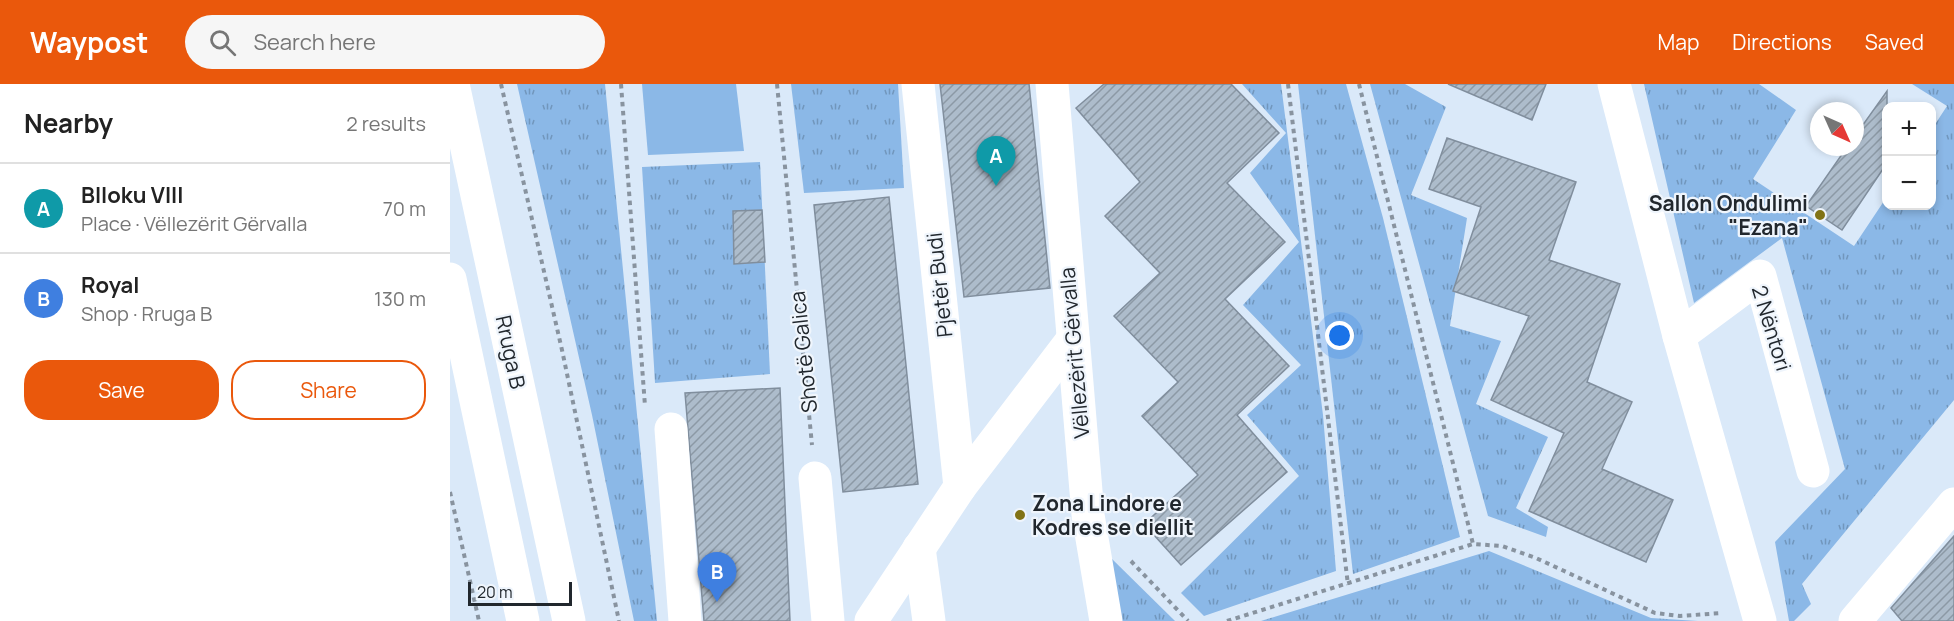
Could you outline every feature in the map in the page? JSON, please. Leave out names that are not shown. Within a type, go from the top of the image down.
[{"type":"street","name":"Rruga B","points":[[453,84],[569,621]]},
{"type":"street","name":"Pjetër Budi","points":[[918,84],[960,487]]},
{"type":"street","name":"Vëllezërit Gërvalla","points":[[1052,84],[1088,515],[1106,621]]},
{"type":"street","points":[[1614,84],[1679,336],[1758,616]]},
{"type":"street","name":"2 Nëntori","points":[[1679,336],[1760,276],[1813,471]]},
{"type":"street","name":"Rruga B","points":[[450,279],[523,621]]},
{"type":"street","points":[[871,621],[960,487],[1072,339]]},
{"type":"street","points":[[658,420],[685,621]]},
{"type":"street","points":[[816,478],[828,621]]},
{"type":"street","points":[[1855,621],[1954,504]]},
{"type":"street","points":[[919,548],[929,621]]},
{"type":"path","points":[[501,84],[557,326],[619,621]]},
{"type":"path","points":[[621,84],[658,420]]},
{"type":"path","name":"Shotë Galica","points":[[777,84],[816,478]]},
{"type":"path","points":[[1288,84],[1348,585]]},
{"type":"path","points":[[1359,84],[1473,544]]},
{"type":"path","points":[[450,492],[478,621]]},
{"type":"path","points":[[1227,621],[1473,544],[1502,546],[1536,558],[1655,613],[1680,616],[1758,616]]},
{"type":"path","points":[[1126,555],[1188,621]]},
{"type":"green space","points":[[517,84],[605,84],[657,621],[634,621],[592,415]]},
{"type":"green space","points":[[642,84],[736,84],[744,151],[648,155]]},
{"type":"green space","points":[[791,84],[898,84],[904,188],[804,193]]},
{"type":"green space","points":[[1242,84],[1281,84],[1323,415],[1336,571],[1204,616],[1181,593],[1299,476],[1247,415],[1301,365],[1243,305],[1299,242],[1250,173],[1286,133]]},
{"type":"green space","points":[[1298,84],[1346,84],[1383,218],[1460,537],[1353,574]]},
{"type":"green space","points":[[1370,84],[1405,84],[1446,107],[1411,195],[1467,218],[1450,326],[1501,341],[1476,404],[1548,437],[1516,508],[1548,527],[1546,537],[1488,516]]},
{"type":"green space","points":[[1644,84],[1759,84],[1796,110],[1753,179],[1854,246],[1882,204],[1882,210],[1936,210],[1936,123],[1947,106],[1912,84],[1954,84],[1954,400],[1802,584],[1811,604],[1794,621],[1789,621],[1775,542],[1845,469],[1782,238],[1694,303]]},
{"type":"green space","points":[[760,162],[770,374],[655,383],[642,167]]},
{"type":"green space","points":[[1489,551],[1651,618],[1698,621],[1261,621]]},
{"type":"green space","points":[[1110,557],[1175,621],[1118,621]]},
{"type":"building","points":[[940,84],[1029,84],[1050,288],[964,297]]},
{"type":"building","points":[[1104,84],[1231,84],[1279,133],[1227,183],[1285,242],[1225,299],[1289,366],[1237,415],[1287,472],[1181,565],[1144,524],[1198,475],[1142,416],[1178,382],[1114,316],[1160,273],[1105,216],[1140,182],[1076,108]]},
{"type":"building","points":[[1448,84],[1546,84],[1532,120]]},
{"type":"building","points":[[1887,91],[1887,102],[1882,102],[1882,170],[1842,230],[1806,206],[1841,156],[1864,156],[1864,123]]},
{"type":"building","points":[[1447,138],[1576,182],[1549,260],[1620,284],[1587,382],[1632,402],[1602,469],[1673,500],[1646,562],[1529,511],[1564,433],[1491,400],[1529,316],[1453,291],[1481,207],[1429,189]]},
{"type":"building","points":[[889,197],[918,484],[843,492],[814,205]]},
{"type":"building","points":[[762,210],[765,262],[734,264],[733,211]]},
{"type":"building","points":[[780,388],[790,621],[704,621],[685,393]]},
{"type":"building","points":[[1954,536],[1954,621],[1902,621],[1891,608]]},
{"type":"place","name":"Blloku VIII","points":[[996,186]]},
{"type":"place","name":"Sallon Ondulimi \"Ezana\"","points":[[1820,215]]},
{"type":"place","name":"Zona Lindore e Kodres se diellit","points":[[1020,515]]},
{"type":"place","name":"Royal","points":[[717,602]]}]
